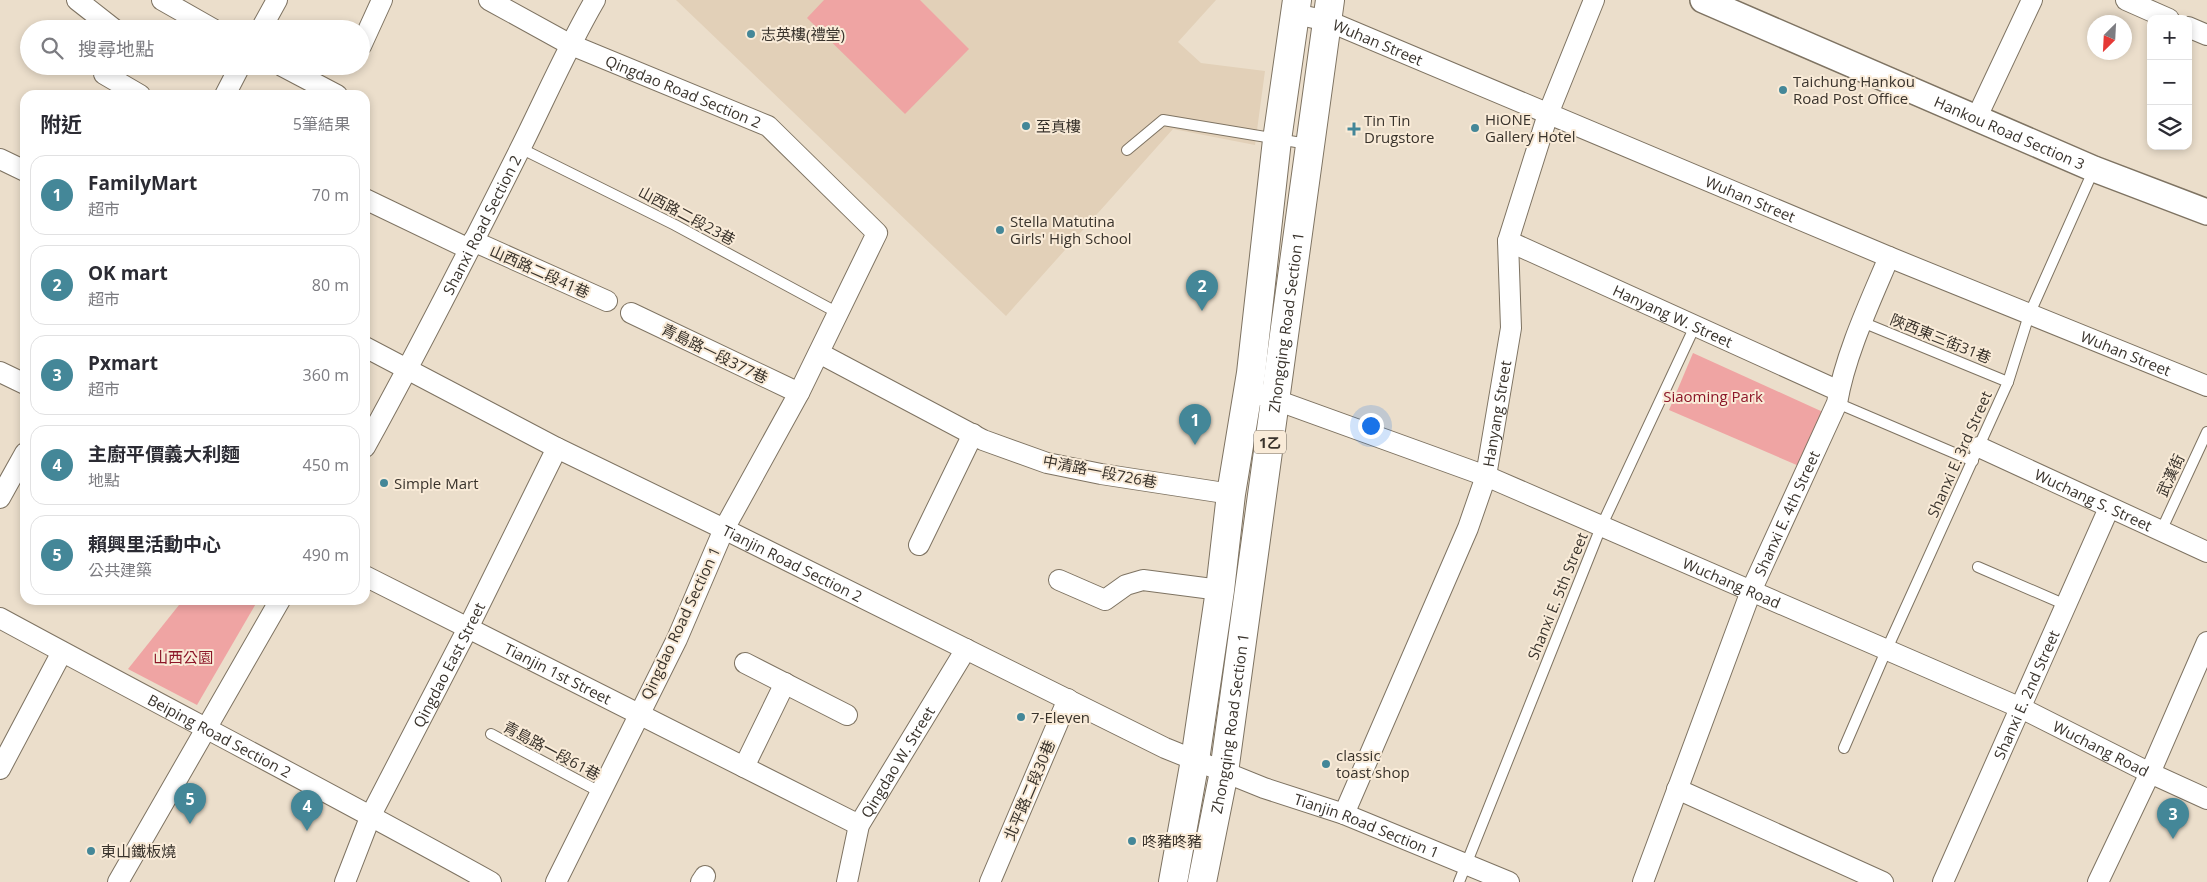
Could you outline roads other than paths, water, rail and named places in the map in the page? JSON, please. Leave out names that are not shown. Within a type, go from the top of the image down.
[{"type":"main road","name":"Zhongqing Road Section 1","points":[[1173,882],[1195,760],[1220,590],[1231,494],[1247,390],[1277,140],[1296,7]]},
{"type":"main road","name":"Zhongqing Road Section 1","points":[[1202,882],[1224,772],[1276,399],[1309,144],[1329,10]]},
{"type":"street","points":[[76,0],[102,20]]},
{"type":"street","points":[[162,0],[197,20]]},
{"type":"street","points":[[266,20],[277,0]]},
{"type":"street","points":[[370,26],[382,0]]},
{"type":"street","name":"Qingdao Road Section 2","points":[[489,0],[569,44],[768,126],[877,233]]},
{"type":"street","name":"Shanxi Road Section 2","points":[[370,439],[408,370],[520,148],[569,44],[594,0]]},
{"type":"street","name":"Hanyang Street","points":[[1344,814],[1468,528],[1486,476],[1511,328],[1508,241],[1548,114],[1594,0]]},
{"type":"street","name":"Hankou Road Section 3","points":[[1703,0],[2094,169],[2207,212]]},
{"type":"street","points":[[1976,119],[2032,0]]},
{"type":"street","points":[[2126,0],[2160,15]]},
{"type":"street","name":"Wuhan Street","points":[[1296,7],[1329,10],[1548,114],[1889,258],[2207,386]]},
{"type":"street","points":[[2192,29],[2207,35]]},
{"type":"street","points":[[106,75],[131,90]]},
{"type":"street","points":[[227,90],[235,75]]},
{"type":"street","points":[[299,75],[328,90]]},
{"type":"street","points":[[0,159],[20,169]]},
{"type":"street","name":"山西路二段41巷","points":[[370,200],[471,245],[607,301]]},
{"type":"street","name":"Qingdao Road Section 1","points":[[556,882],[677,639],[724,529],[799,393],[877,233]]},
{"type":"street","name":"Hanyang W. Street","points":[[1508,241],[1695,326],[1838,397]]},
{"type":"street","name":"Shanxi E. 4th Street","points":[[1643,882],[1751,592],[1838,397],[1862,322],[1889,258]]},
{"type":"street","name":"青島路一段377巷","points":[[631,313],[799,393]]},
{"type":"street","name":"Tianjin Road Section 2","points":[[370,350],[557,448],[1164,748],[1224,772]]},
{"type":"street","name":"中清路一段726巷","points":[[819,353],[973,434],[1047,463],[1101,474],[1231,494]]},
{"type":"street","points":[[0,372],[20,382]]},
{"type":"street","name":"Wuchang Road","points":[[1247,390],[1486,476],[2021,708],[2150,773],[2207,799]]},
{"type":"street","points":[[919,545],[973,434]]},
{"type":"street","name":"Qingdao East Street","points":[[344,882],[371,815],[468,628],[557,448]]},
{"type":"street","name":"Wuchang S. Street","points":[[1976,454],[2109,508],[2207,552]]},
{"type":"street","points":[[0,498],[20,462]]},
{"type":"street","name":"Shanxi E. 2nd Street","points":[[1943,882],[2109,508]]},
{"type":"street","name":"Tianjin 1st Street","points":[[370,579],[859,825]]},
{"type":"street","points":[[1058,580],[1105,600],[1126,585],[1143,580],[1220,590]]},
{"type":"street","points":[[118,882],[277,605]]},
{"type":"street","name":"Beiping Road Section 2","points":[[0,618],[205,729],[371,815],[491,882]]},
{"type":"street","points":[[2098,882],[2150,773],[2207,642]]},
{"type":"street","name":"Qingdao W. Street","points":[[848,882],[859,825],[966,649]]},
{"type":"street","points":[[0,768],[62,652]]},
{"type":"street","points":[[745,663],[847,715]]},
{"type":"street","points":[[744,767],[785,684]]},
{"type":"street","name":"北平路二段30巷","points":[[990,882],[1068,699]]},
{"type":"street","name":"Tianjin Road Section 1","points":[[1224,772],[1344,814],[1463,873],[1509,882]]},
{"type":"street","points":[[1677,789],[1883,882]]},
{"type":"lane","points":[[1127,150],[1163,120],[1309,144]]},
{"type":"lane","name":"山西路二段23巷","points":[[520,148],[675,225],[838,313]]},
{"type":"lane","name":"Shanxi E. 3rd Street","points":[[1844,748],[2008,382],[2029,315],[2094,169]]},
{"type":"lane","name":"陜西東三街31巷","points":[[1862,322],[2008,382]]},
{"type":"lane","name":"Shanxi E. 5th Street","points":[[1463,873],[1600,527],[1695,326]]},
{"type":"lane","points":[[1838,397],[1976,454]]},
{"type":"lane","name":"武漢街","points":[[2161,531],[2207,432]]},
{"type":"lane","points":[[1978,567],[2066,605]]},
{"type":"lane","name":"青島路一段61巷","points":[[490,734],[600,792]]},
{"type":"place","name":"志英樓(禮堂)","points":[[751,34]]},
{"type":"place","name":"Taichung Hankou Road Post Office","points":[[1783,90]]},
{"type":"place","name":"至真樓","points":[[1026,126]]},
{"type":"place","name":"HiONE Gallery Hotel","points":[[1475,128]]},
{"type":"place","name":"Tin Tin Drugstore","points":[[1354,129]]},
{"type":"place","name":"Stella Matutina Girls' High School","points":[[1000,230]]},
{"type":"place","name":"OK mart","points":[[1202,311]]},
{"type":"place","name":"FamilyMart","points":[[1195,445]]},
{"type":"place","name":"Simple Mart","points":[[384,483]]},
{"type":"place","name":"7-Eleven","points":[[1021,717]]},
{"type":"place","name":"classic toast shop","points":[[1326,764]]},
{"type":"place","name":"賴興里活動中心","points":[[190,824]]},
{"type":"place","name":"主廚平價義大利麵","points":[[307,831]]},
{"type":"place","name":"Pxmart","points":[[2173,839]]},
{"type":"place","name":"咚豬咚豬","points":[[1132,841]]},
{"type":"place","name":"東山鐵板燒","points":[[91,851]]},
{"type":"park label","name":"Siaoming Park","points":[[1713,396]]},
{"type":"park label","name":"山西公園","points":[[183,657]]}]
